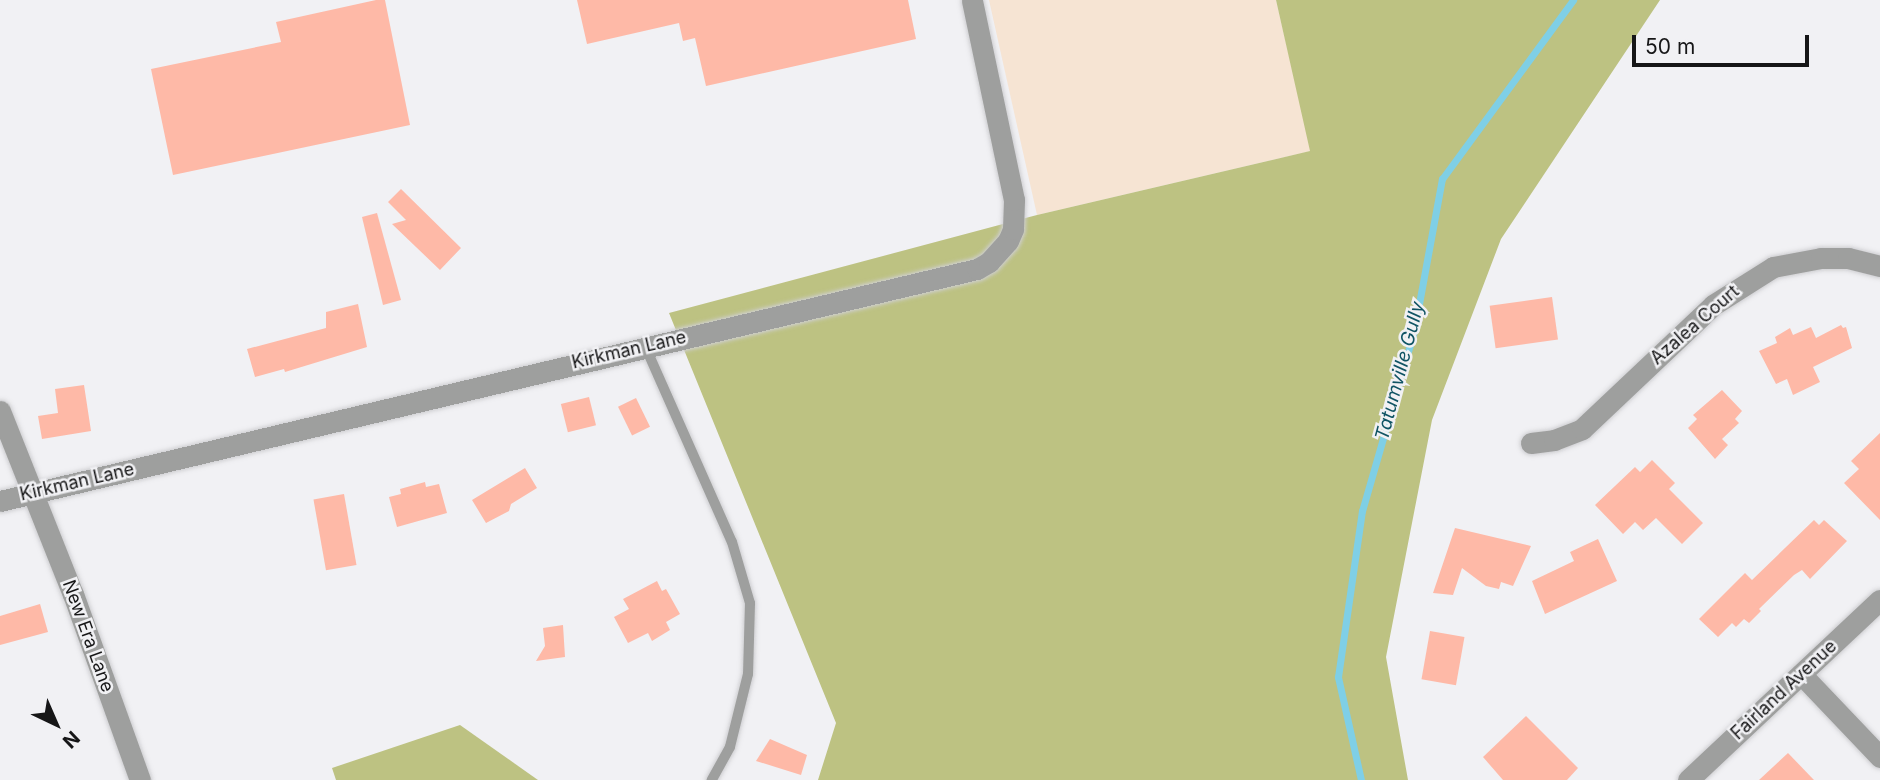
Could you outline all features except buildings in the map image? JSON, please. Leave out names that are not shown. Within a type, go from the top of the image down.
[{"type":"street","name":"Kirkman Lane","points":[[0,501],[645,346],[958,276],[989,262],[1000,252],[1013,229],[1014,200],[972,0]]},
{"type":"street","name":"Azalea Court","points":[[1531,443],[1554,440],[1581,429],[1713,305],[1773,267],[1821,258],[1848,258],[1880,266]]},
{"type":"street","name":"New Era Lane","points":[[0,411],[34,493],[140,780]]},
{"type":"street","name":"Fairland Avenue","points":[[1688,780],[1880,600]]},
{"type":"street","points":[[1801,674],[1880,757]]},
{"type":"lane","points":[[645,346],[732,542],[750,603],[748,674],[730,747],[712,780]]},
{"type":"shaded area","points":[[989,0],[1276,0],[1311,151],[1037,215]]},
{"type":"green space","points":[[1276,0],[1660,0],[1501,239],[1432,420],[1386,657],[1408,780],[818,780],[836,723],[669,313],[1037,215],[1310,151]]},
{"type":"green space","points":[[460,725],[538,780],[336,780],[332,768]]},
{"type":"waterway","name":"Tatumville Gully","points":[[1361,780],[1338,677],[1362,511],[1414,331],[1442,179],[1573,0]]}]
